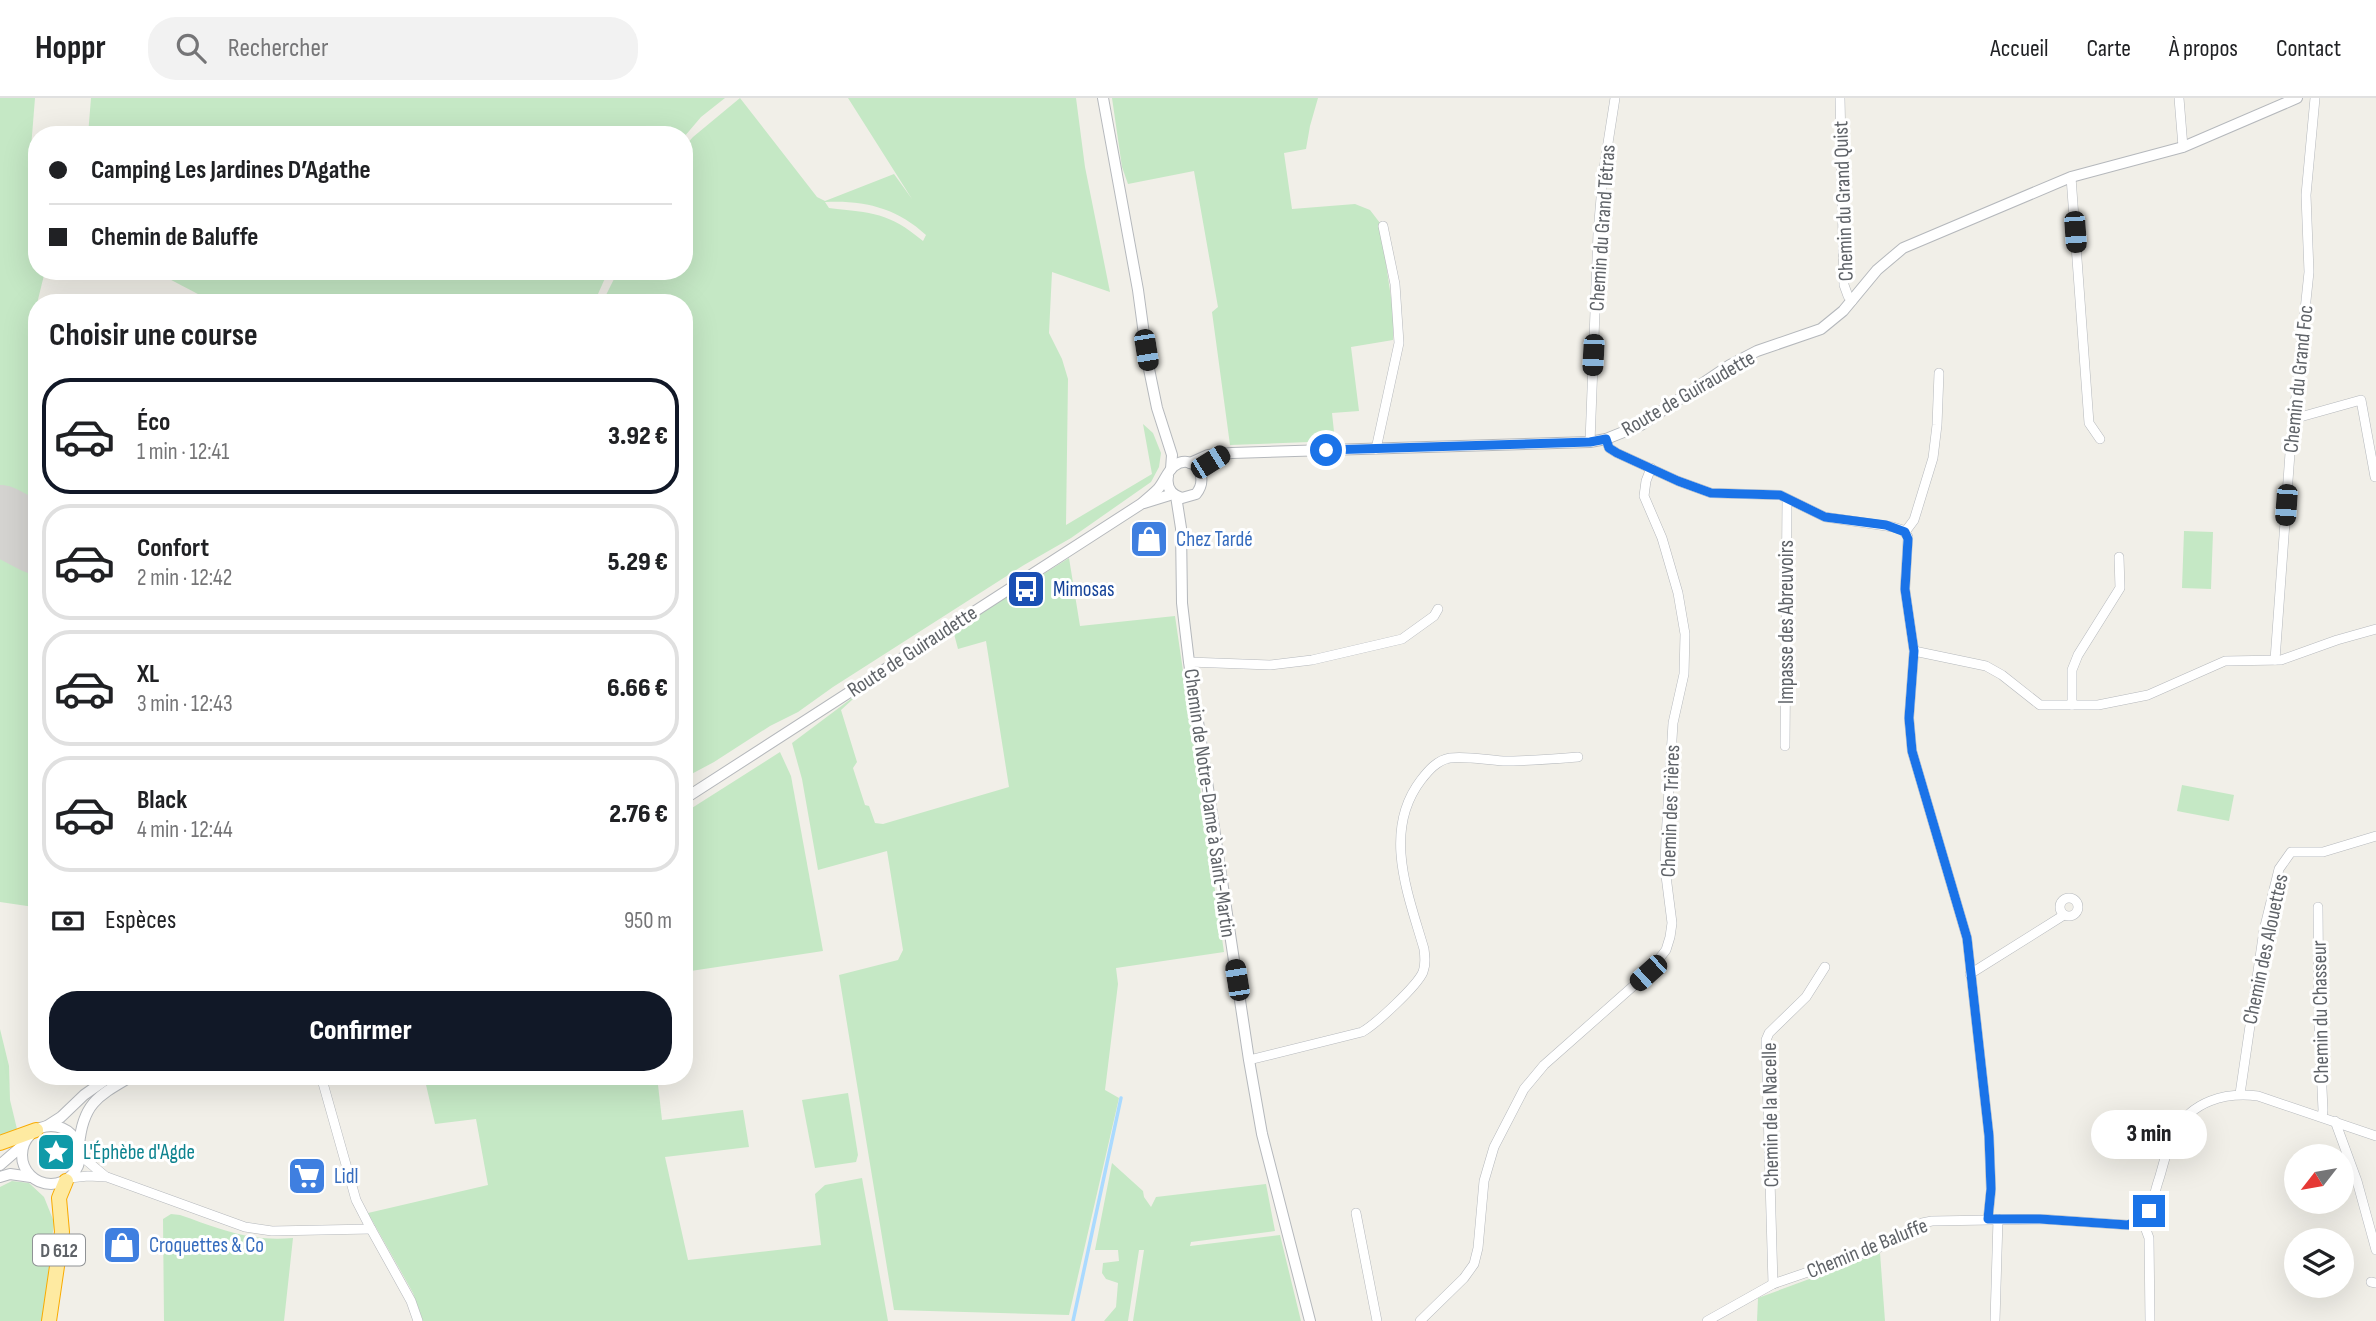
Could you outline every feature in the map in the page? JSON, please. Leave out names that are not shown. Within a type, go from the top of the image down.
[{"type":"highway","points":[[0,1143],[41,1128]]},
{"type":"highway","name":"D 612","points":[[50,1321],[62,1232],[59,1198],[68,1179]]},
{"type":"street","points":[[1103,98],[1138,290],[1148,364],[1172,455],[1168,487],[1174,495],[1189,498],[1201,488],[1201,473],[1210,462],[1223,454]]},
{"type":"street","name":"Chemin du Grand Tétras","points":[[1590,442],[1598,233],[1603,175],[1615,98]]},
{"type":"street","name":"Chemin du Grand Quist","points":[[1840,98],[1844,285],[1847,296],[1852,301]]},
{"type":"street","points":[[2179,98],[2183,147]]},
{"type":"street","name":"Route de Guiraudette","points":[[1189,463],[1208,455],[1223,454],[1590,442],[1606,439],[1641,425],[1730,365],[1757,351],[1821,328],[1837,317],[1877,270],[1903,248],[2071,177],[2183,147],[2297,98]]},
{"type":"street","name":"Chemin du Grand Foc","points":[[2276,660],[2293,419],[2309,272],[2306,195],[2315,98]]},
{"type":"street","points":[[2071,177],[2089,422],[2101,439]]},
{"type":"street","points":[[1376,449],[1399,343],[1395,284],[1383,226]]},
{"type":"street","points":[[1905,532],[1914,520],[1933,458],[1939,373]]},
{"type":"street","points":[[2293,419],[2361,400],[2375,477]]},
{"type":"street","points":[[1166,438],[1201,473]]},
{"type":"street","points":[[1606,439],[1609,448],[1617,453],[1711,493],[1780,495],[1825,517],[1886,525],[1905,532],[1908,539],[1905,589],[1914,651],[1909,718],[1912,751],[1967,938],[1989,1136],[1995,1321]]},
{"type":"street","points":[[1169,472],[1178,464],[1189,463]]},
{"type":"street","name":"Chemin des Trières","points":[[1420,1321],[1464,1278],[1474,1264],[1484,1181],[1494,1147],[1524,1088],[1544,1065],[1648,973],[1666,950],[1670,937],[1672,923],[1665,868],[1666,829],[1673,723],[1684,674],[1685,634],[1678,593],[1662,538],[1644,496],[1651,468]]},
{"type":"street","name":"Route de Guiraudette","points":[[693,793],[1141,504],[1157,490],[1169,472]]},
{"type":"street","name":"Route de Guiraudette","points":[[1141,504],[1174,495]]},
{"type":"street","name":"Chemin de Notre-Dame à Saint-Martin","points":[[1174,495],[1181,528]]},
{"type":"street","name":"Chemin de Notre-Dame à Saint-Martin","points":[[1189,498],[1181,528],[1182,603],[1189,662],[1262,1134],[1310,1321]]},
{"type":"street","name":"Impasse des Abreuvoirs","points":[[1785,746],[1787,499]]},
{"type":"street","points":[[2072,705],[2072,670],[2078,655],[2120,588],[2119,557]]},
{"type":"street","points":[[1189,662],[1270,665],[1312,660],[1402,639],[1434,616],[1438,609]]},
{"type":"street","points":[[1914,651],[1986,666],[2040,705],[2098,705],[2148,695],[2225,661],[2276,660],[2307,653],[2337,640],[2376,629]]},
{"type":"street","points":[[1249,1060],[1362,1032],[1375,1023],[1421,975],[1425,961],[1424,949],[1404,877],[1401,832],[1405,806],[1411,793],[1435,764],[1449,758],[1507,761],[1578,757]]},
{"type":"street","name":"Chemin des Alouettes","points":[[2240,1094],[2264,930],[2279,869],[2291,852],[2323,852],[2376,836]]},
{"type":"street","name":"Chemin du Chasseur","points":[[2318,906],[2322,1117]]},
{"type":"street","points":[[1970,974],[2064,915]]},
{"type":"street","name":"Chemin de la Nacelle","points":[[1773,1284],[1766,1040],[1769,1033],[1806,997],[1825,967]]},
{"type":"street","points":[[0,1165],[41,1128],[61,1117],[83,1095],[98,1085]]},
{"type":"street","points":[[68,1179],[76,1171],[85,1113],[92,1102],[118,1085]]},
{"type":"street","points":[[324,1085],[356,1200],[411,1301],[418,1321]]},
{"type":"street","points":[[2150,1321],[2149,1238],[2142,1219],[2149,1211],[2170,1143],[2180,1125],[2203,1104],[2221,1096],[2240,1094],[2258,1097],[2376,1136]]},
{"type":"street","points":[[2335,1121],[2357,1181],[2376,1250]]},
{"type":"street","points":[[41,1128],[66,1130],[80,1150],[107,1178]]},
{"type":"street","points":[[23,1145],[22,1162],[31,1177]]},
{"type":"street","points":[[0,1177],[10,1174],[31,1177],[48,1185],[88,1176],[107,1178],[245,1227],[272,1231],[371,1229]]},
{"type":"street","points":[[1356,1213],[1377,1321]]},
{"type":"street","name":"Chemin de Baluffe","points":[[1707,1321],[1773,1284],[1878,1248],[1922,1223],[1993,1219],[2128,1225],[2142,1219]]},
{"type":"green space","points":[[0,98],[35,98],[33,126],[28,126],[28,280],[43,280],[39,294],[28,294],[28,906],[0,902]]},
{"type":"green space","points":[[91,98],[725,98],[693,126],[89,126]]},
{"type":"green space","points":[[740,98],[817,197],[825,201],[894,174],[912,199],[848,98],[1076,98],[1085,167],[1110,292],[1052,272],[1049,333],[1068,379],[1066,525],[1152,474],[1143,424],[1153,433],[1161,453],[1159,467],[1151,482],[1071,538],[1024,565],[798,712],[693,773],[693,294],[606,294],[614,280],[693,280],[693,137]],"holes":[[[825,202],[853,203],[892,212],[926,235],[923,241],[889,219],[869,213],[829,208]]]},
{"type":"green space","points":[[1112,98],[1318,98],[1306,149],[1284,153],[1292,209],[1355,204],[1370,210],[1380,223],[1394,318],[1393,340],[1351,347],[1359,411],[1332,413],[1335,441],[1230,445],[1212,312],[1218,307],[1194,171],[1128,184],[1122,167]]},
{"type":"green space","points":[[171,280],[604,280],[598,294],[198,294]]},
{"type":"green space","points":[[2184,531],[2213,532],[2211,589],[2182,588]]},
{"type":"green space","points":[[1069,558],[1080,626],[1175,616],[1224,952],[1116,968],[1118,984],[1105,1090],[1119,1098],[1069,1315],[894,1310],[839,975],[898,960],[903,950],[887,851],[818,870],[802,779],[792,743],[864,689],[841,710],[857,762],[853,768],[865,805],[869,806],[875,823],[883,824],[1009,787],[986,641],[958,649],[953,630]]},
{"type":"green space","points":[[780,752],[791,776],[823,951],[693,971],[693,807]]},
{"type":"green space","points":[[2182,785],[2234,795],[2229,821],[2177,811]]},
{"type":"green space","points":[[0,1029],[9,1066],[10,1100],[17,1129],[0,1135]]},
{"type":"green space","points":[[426,1085],[658,1085],[662,1120],[743,1110],[749,1147],[665,1157],[688,1260],[821,1245],[815,1194],[825,1185],[862,1178],[888,1321],[423,1321],[413,1293],[368,1213],[488,1185],[476,1119],[435,1124]]},
{"type":"green space","points":[[848,1093],[858,1155],[856,1162],[815,1168],[802,1100]]},
{"type":"green space","points":[[1112,1163],[1143,1191],[1151,1207],[1156,1197],[1266,1184],[1275,1231],[1191,1242],[1190,1246],[1280,1235],[1301,1321],[1133,1321],[1144,1250],[1139,1250],[1128,1321],[1104,1321],[1116,1307],[1118,1283],[1106,1279],[1102,1273],[1103,1263],[1119,1261],[1118,1250],[1095,1250]]},
{"type":"green space","points":[[12,1181],[29,1183],[44,1197],[54,1222],[43,1321],[0,1321],[0,1187]]},
{"type":"green space","points":[[171,1214],[248,1236],[293,1238],[284,1321],[164,1321],[163,1219]]},
{"type":"green space","points":[[1880,1253],[1885,1321],[1757,1321],[1758,1298]]},
{"type":"waterway","points":[[1073,1321],[1121,1098]]},
{"type":"runway","points":[[0,520],[28,534]]},
{"type":"place","name":"Chez Tardé","points":[[1149,539]]},
{"type":"place","name":"Mimosas","points":[[1026,589]]},
{"type":"place","name":"L'Éphèbe d'Agde","points":[[56,1152]]},
{"type":"place","name":"Lidl","points":[[307,1176]]},
{"type":"place","name":"Croquettes & Co","points":[[122,1245]]},
{"type":"route","points":[[1326,450],[1590,442],[1606,439],[1609,448],[1617,453],[1711,493],[1780,495],[1825,517],[1886,525],[1905,532],[1908,539],[1905,589],[1914,651],[1909,718],[1912,751],[1967,938],[1989,1136],[1991,1189],[1988,1219],[2040,1219],[2128,1225],[2142,1219],[2149,1211]]}]
